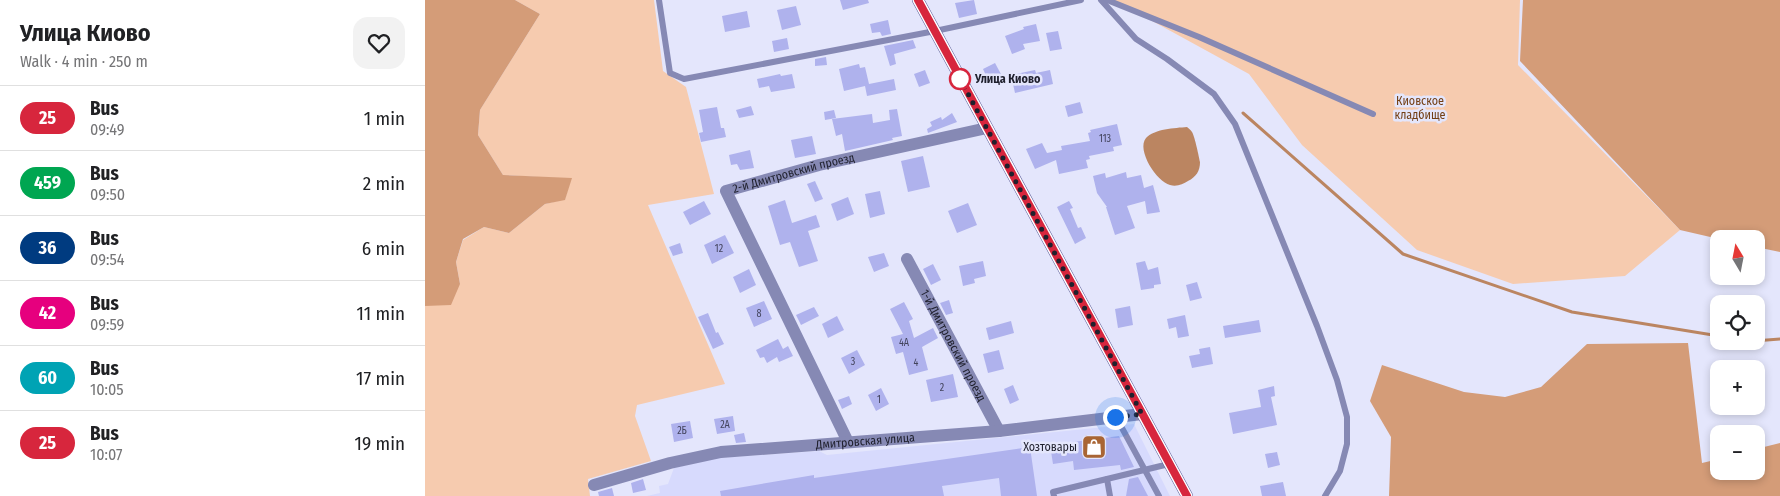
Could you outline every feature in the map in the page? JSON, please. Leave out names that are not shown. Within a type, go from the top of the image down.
[{"type":"main road","points":[[918,0],[1187,496]]},
{"type":"street","name":"2-й Дмитровский проезд","points":[[848,442],[726,191],[819,165],[987,128]]},
{"type":"street","name":"1-й Дмитровский проезд","points":[[907,260],[999,431]]},
{"type":"street","name":"Дмитровская улица","points":[[594,485],[670,463],[721,452],[999,431],[1142,414]]},
{"type":"lane","points":[[659,0],[670,73],[684,79],[935,31],[1081,0]]},
{"type":"lane","points":[[1101,0],[1136,39],[1167,59],[1214,94],[1235,124],[1317,326],[1337,380],[1347,418],[1347,444],[1340,471],[1325,496]]},
{"type":"lane","points":[[1107,0],[1207,40],[1373,114]]},
{"type":"lane","points":[[1115,417],[1159,496]]},
{"type":"lane","points":[[1054,496],[1053,492],[1169,464]]},
{"type":"lane","points":[[1107,479],[1110,496]]},
{"type":"shaded area","points":[[425,0],[515,0],[540,14],[480,110],[478,135],[503,175],[572,178],[565,200],[545,204],[509,233],[484,227],[463,239],[456,262],[460,284],[451,305],[425,306]]},
{"type":"shaded area","points":[[1523,0],[1780,0],[1780,252],[1765,249],[1765,230],[1710,230],[1710,237],[1680,230],[1520,61]]},
{"type":"shaded area","points":[[1187,127],[1192,131],[1200,162],[1199,168],[1191,179],[1180,185],[1170,185],[1159,178],[1149,165],[1144,150],[1144,143],[1146,138],[1154,133]]},
{"type":"shaded area","points":[[1688,343],[1702,463],[1710,461],[1710,480],[1765,480],[1765,447],[1780,443],[1780,496],[1389,496],[1391,437],[1370,401],[1382,365],[1464,392],[1505,397],[1541,387],[1587,344]]},
{"type":"shaded area","points":[[1134,424],[1170,496],[647,496],[660,493],[659,486],[668,484],[674,468],[717,458],[819,451],[827,455]]},
{"type":"green space","points":[[515,0],[654,0],[663,71],[686,87],[714,194],[648,205],[725,384],[637,405],[635,416],[651,461],[588,479],[590,496],[425,496],[425,306],[460,284],[456,262],[463,240],[484,227],[509,233],[545,204],[565,199],[571,179],[503,175],[478,135],[480,110],[540,14]]},
{"type":"green space","name":"Киовское кладбище","points":[[1114,0],[1520,0],[1518,65],[1680,230],[1625,276],[1513,284],[1417,250],[1302,145],[1249,74]]},
{"type":"building","points":[[840,0],[868,0],[869,3],[843,10]]},
{"type":"building","points":[[974,0],[977,14],[959,18],[955,3]]},
{"type":"building","points":[[796,6],[801,25],[782,30],[777,10]]},
{"type":"building","points":[[747,11],[750,27],[725,32],[722,16]]},
{"type":"building","points":[[888,20],[891,34],[882,36],[880,32],[872,33],[870,24]]},
{"type":"building","points":[[1036,24],[1040,41],[1023,44],[1025,49],[1012,54],[1005,36],[1024,29],[1023,27]]},
{"type":"building","points":[[1058,31],[1062,49],[1050,51],[1046,33]]},
{"type":"building","points":[[787,38],[789,49],[774,52],[772,41]]},
{"type":"building","points":[[913,40],[916,48],[894,54],[896,64],[890,66],[884,46]]},
{"type":"building","points":[[826,57],[827,65],[815,66],[815,59]]},
{"type":"building","points":[[995,63],[1002,76],[989,82],[983,69]]},
{"type":"building","points":[[859,64],[860,68],[865,67],[869,84],[894,79],[896,90],[867,96],[865,86],[844,91],[839,69]]},
{"type":"building","points":[[925,70],[930,83],[919,87],[914,74]]},
{"type":"building","points":[[1035,70],[1036,73],[1050,70],[1053,84],[1015,93],[1011,75]]},
{"type":"building","points":[[780,74],[781,76],[792,74],[795,88],[771,92],[769,86],[759,88],[757,79]]},
{"type":"building","points":[[1080,102],[1083,113],[1068,117],[1065,106]]},
{"type":"building","points":[[751,106],[754,115],[739,118],[736,110]]},
{"type":"building","points":[[717,107],[721,128],[724,128],[726,137],[701,142],[699,133],[703,132],[699,110]]},
{"type":"building","points":[[897,109],[902,136],[892,138],[893,140],[845,151],[842,134],[836,136],[832,119],[872,114],[873,123],[890,120],[889,110]]},
{"type":"building","points":[[834,110],[836,118],[825,120],[824,112]]},
{"type":"building","points":[[952,113],[957,122],[928,133],[927,129],[932,126],[930,122],[941,117],[942,120]]},
{"type":"building","points":[[1117,124],[1122,145],[1113,147],[1114,151],[1089,156],[1090,159],[1086,160],[1088,168],[1059,174],[1056,160],[1035,169],[1026,149],[1042,143],[1047,153],[1062,150],[1061,146],[1090,141],[1088,133],[1091,132],[1090,130]]},
{"type":"building","points":[[812,136],[816,154],[795,158],[791,140]]},
{"type":"building","points":[[750,150],[754,168],[740,170],[737,164],[731,165],[729,155]]},
{"type":"building","points":[[923,156],[930,187],[908,192],[901,161]]},
{"type":"building","points":[[1126,172],[1127,178],[1141,175],[1144,188],[1153,185],[1160,212],[1147,214],[1145,201],[1127,206],[1135,228],[1115,235],[1107,207],[1097,193],[1093,176],[1105,173],[1106,178]]},
{"type":"building","points":[[815,181],[823,199],[815,202],[807,184]]},
{"type":"building","points":[[880,191],[885,214],[870,218],[865,194]]},
{"type":"building","points":[[848,197],[854,214],[837,221],[831,204]]},
{"type":"building","points":[[785,200],[792,223],[816,215],[820,227],[808,231],[818,261],[799,267],[790,242],[780,245],[768,206]]},
{"type":"building","points":[[704,201],[711,214],[690,225],[683,212]]},
{"type":"building","points":[[1069,201],[1073,208],[1070,209],[1078,228],[1081,227],[1086,238],[1075,244],[1057,207]]},
{"type":"building","points":[[968,203],[977,225],[957,233],[948,211]]},
{"type":"building","points":[[725,235],[734,253],[712,264],[704,245]]},
{"type":"building","points":[[680,243],[683,253],[673,256],[669,247]]},
{"type":"building","points":[[884,253],[889,266],[874,272],[868,257]]},
{"type":"building","points":[[983,261],[986,276],[974,279],[975,283],[963,286],[959,266]]},
{"type":"building","points":[[1145,261],[1148,270],[1158,267],[1161,284],[1154,285],[1154,288],[1141,290],[1136,263]]},
{"type":"building","points":[[933,264],[941,280],[931,285],[923,269]]},
{"type":"building","points":[[749,269],[756,285],[740,293],[733,277]]},
{"type":"building","points":[[1197,282],[1202,298],[1190,301],[1186,285]]},
{"type":"building","points":[[949,300],[953,313],[946,315],[940,303]]},
{"type":"building","points":[[764,301],[772,319],[754,327],[746,308]]},
{"type":"building","points":[[904,302],[913,319],[909,321],[914,338],[933,328],[938,338],[922,347],[928,370],[909,375],[903,352],[896,354],[891,337],[903,334],[890,309]]},
{"type":"building","points":[[1130,306],[1133,325],[1118,328],[1115,309]]},
{"type":"building","points":[[814,307],[819,316],[801,325],[796,315]]},
{"type":"building","points":[[708,313],[716,333],[718,332],[724,344],[713,349],[698,317]]},
{"type":"building","points":[[1185,315],[1189,336],[1178,338],[1176,327],[1169,329],[1167,319]]},
{"type":"building","points":[[837,316],[844,330],[828,338],[822,324]]},
{"type":"building","points":[[1259,320],[1261,332],[1225,338],[1223,326]]},
{"type":"building","points":[[1011,321],[1014,333],[989,340],[986,328]]},
{"type":"building","points":[[778,339],[783,349],[788,346],[793,356],[779,362],[777,357],[767,363],[764,357],[760,358],[756,350]]},
{"type":"building","points":[[1210,347],[1213,364],[1192,368],[1189,356],[1200,354],[1199,349]]},
{"type":"building","points":[[857,350],[865,365],[849,374],[841,358]]},
{"type":"building","points":[[999,350],[1004,369],[988,373],[983,354]]},
{"type":"building","points":[[953,374],[958,397],[931,402],[926,380]]},
{"type":"building","points":[[1013,385],[1019,400],[1010,404],[1004,389]]},
{"type":"building","points":[[1274,386],[1275,396],[1271,397],[1277,425],[1233,434],[1229,413],[1261,407],[1258,390]]},
{"type":"building","points":[[881,388],[889,404],[876,411],[868,395]]},
{"type":"building","points":[[849,396],[852,404],[842,409],[838,400]]},
{"type":"building","points":[[733,416],[735,431],[717,434],[714,419]]},
{"type":"building","points":[[690,421],[693,438],[674,442],[671,424]]},
{"type":"building","points":[[744,433],[746,442],[736,443],[734,435]]},
{"type":"building","points":[[1119,436],[1134,467],[1121,470],[1120,465],[1074,470],[1073,461],[1053,464],[1050,445]]},
{"type":"building","points":[[1030,447],[1037,496],[1001,496],[999,478],[942,486],[944,496],[721,496],[720,491],[814,475],[814,478]]},
{"type":"building","points":[[1277,452],[1280,465],[1268,468],[1265,454]]},
{"type":"building","points":[[1138,477],[1148,496],[1126,496],[1129,479]]},
{"type":"building","points":[[643,479],[646,490],[633,493],[631,483]]},
{"type":"building","points":[[1283,482],[1286,496],[1262,496],[1260,486]]},
{"type":"building","points":[[612,488],[614,496],[599,496],[598,492]]},
{"type":"waterway","points":[[1243,113],[1403,254],[1572,312],[1710,335]]},
{"type":"waterway","points":[[1765,340],[1780,339]]},
{"type":"bus line","name":"25","points":[[918,0],[1187,496]]},
{"type":"place","name":"Улица Киово","points":[[960,79]]},
{"type":"place","name":"Хозтовары","points":[[1094,447]]},
{"type":"route","points":[[960,79],[1142,414],[1115,417]]}]
